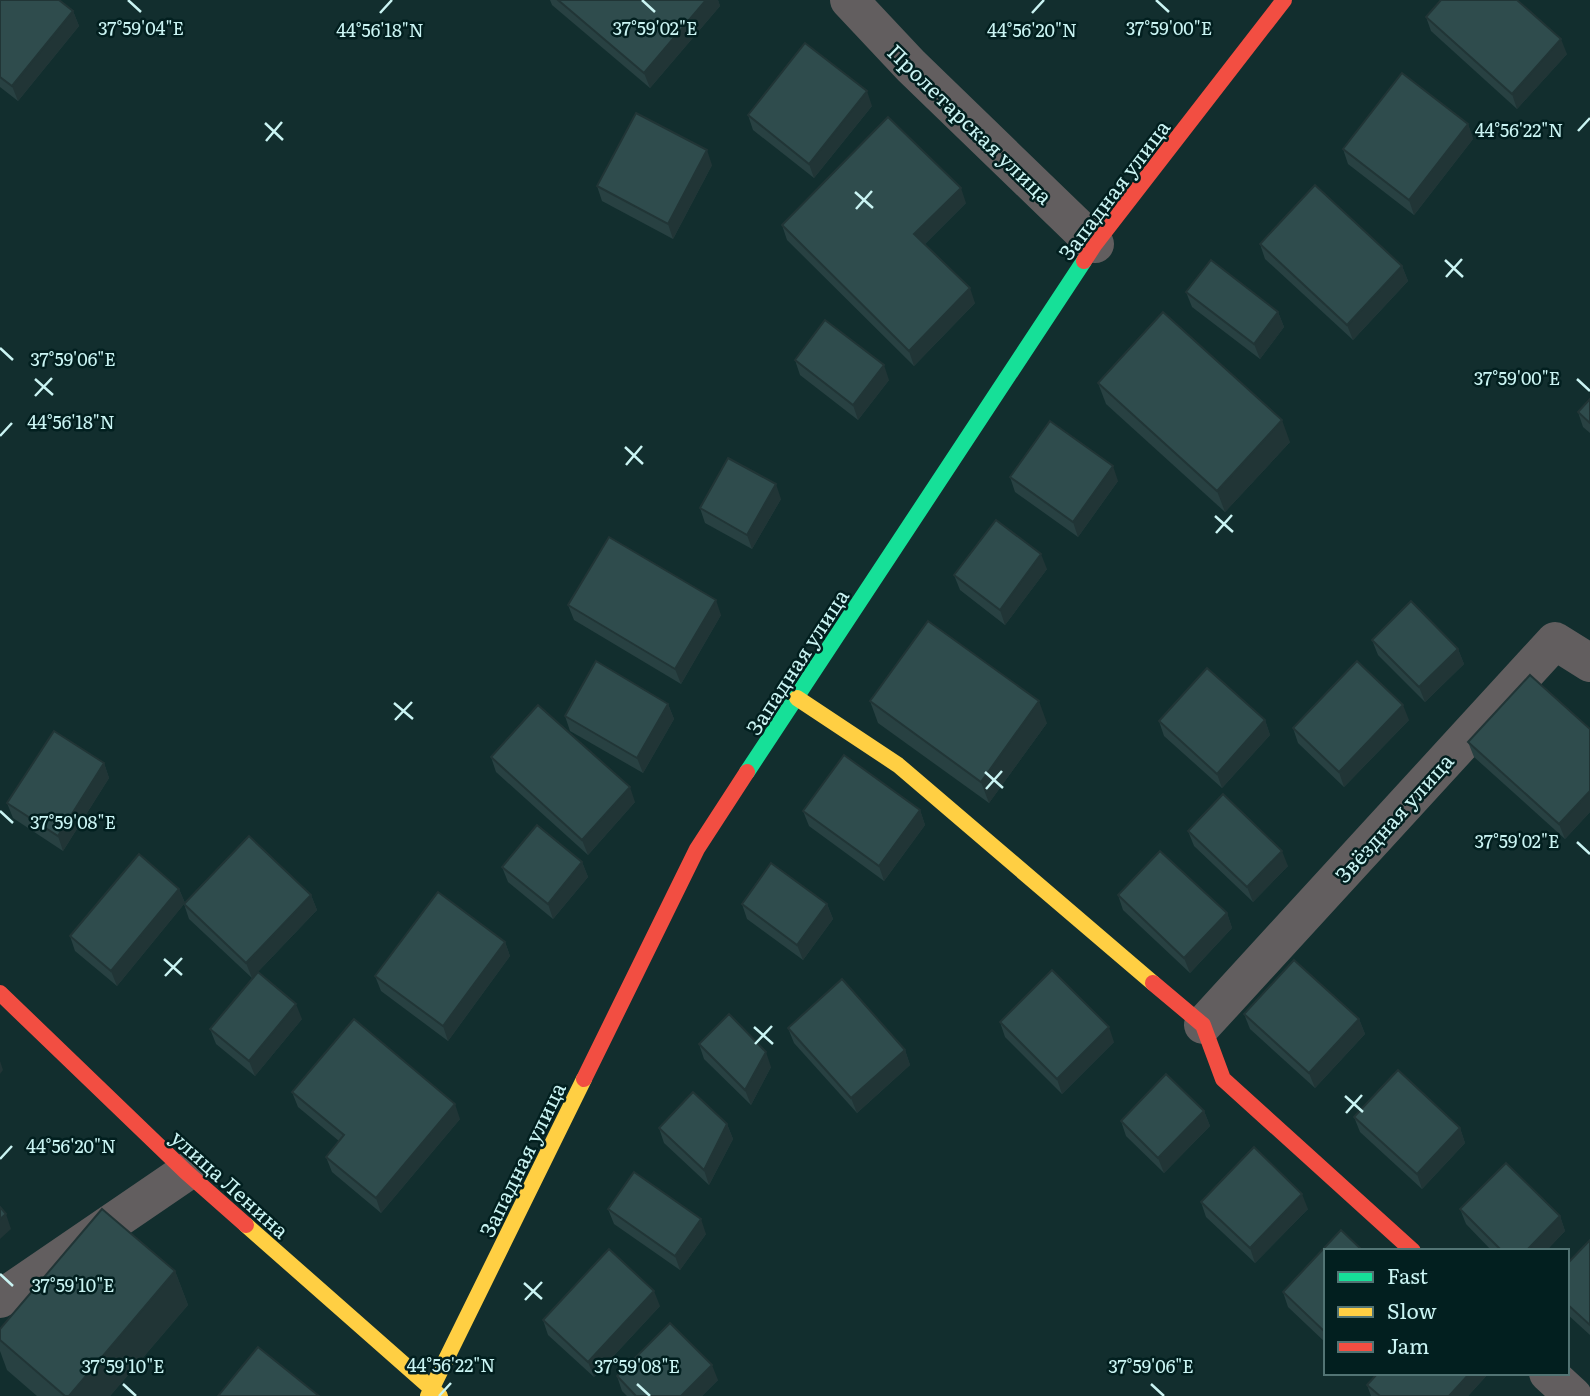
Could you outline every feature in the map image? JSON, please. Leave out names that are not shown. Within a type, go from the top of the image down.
[{"type":"main road","name":"Западная улица","points":[[433,1393],[697,849],[1095,244],[1284,0]]},
{"type":"main road","points":[[797,698],[898,765],[1203,1025],[1223,1079],[1411,1249]]},
{"type":"main road","name":"улица Ленина","points":[[0,993],[186,1172],[433,1393]]},
{"type":"street","name":"Пролетарская улица","points":[[849,0],[911,66],[1095,244]]},
{"type":"street","name":"Звёздная улица","points":[[1203,1025],[1555,640],[1590,663]]},
{"type":"street","points":[[0,1299],[186,1172]]},
{"type":"street","points":[[1550,1375],[1573,1396]]},
{"type":"building","points":[[0,0],[59,0],[73,11],[12,86],[0,77]]},
{"type":"building","points":[[558,0],[706,0],[644,73]]},
{"type":"building","points":[[1441,0],[1517,0],[1561,39],[1512,94],[1426,17]]},
{"type":"building","points":[[805,43],[867,91],[809,164],[748,115]]},
{"type":"building","points":[[1402,73],[1468,124],[1409,200],[1343,149]]},
{"type":"building","points":[[636,113],[707,150],[668,224],[597,186]]},
{"type":"building","points":[[888,117],[961,188],[914,234],[970,288],[909,351],[782,225]]},
{"type":"building","points":[[1315,185],[1402,266],[1347,325],[1260,244]]},
{"type":"building","points":[[1211,260],[1278,312],[1254,344],[1186,292]]},
{"type":"building","points":[[1163,312],[1282,420],[1217,491],[1098,383]]},
{"type":"building","points":[[825,320],[884,365],[853,405],[795,360]]},
{"type":"building","points":[[1590,399],[1590,423],[1578,412]]},
{"type":"building","points":[[1050,421],[1113,466],[1073,522],[1010,477]]},
{"type":"building","points":[[728,458],[776,484],[747,535],[700,508]]},
{"type":"building","points":[[996,520],[1041,554],[1000,610],[954,575]]},
{"type":"building","points":[[609,537],[716,600],[675,669],[568,605]]},
{"type":"building","points":[[1411,601],[1458,649],[1419,687],[1372,640]]},
{"type":"building","points":[[928,621],[1039,701],[981,782],[870,701]]},
{"type":"building","points":[[596,661],[668,704],[637,758],[565,716]]},
{"type":"building","points":[[1357,661],[1403,705],[1339,772],[1293,728]]},
{"type":"building","points":[[1207,668],[1265,720],[1217,774],[1159,721]]},
{"type":"building","points":[[1530,675],[1590,729],[1590,791],[1559,824],[1468,742]]},
{"type":"building","points":[[538,705],[630,787],[582,840],[491,757]]},
{"type":"building","points":[[54,731],[104,763],[58,836],[7,803]]},
{"type":"building","points":[[844,755],[920,810],[879,866],[803,811]]},
{"type":"building","points":[[1223,794],[1282,851],[1247,887],[1188,831]]},
{"type":"building","points":[[537,825],[582,862],[548,904],[502,867]]},
{"type":"building","points":[[249,836],[311,895],[246,963],[184,904]]},
{"type":"building","points":[[1160,851],[1227,913],[1184,958],[1118,895]]},
{"type":"building","points":[[139,854],[179,889],[111,971],[70,936]]},
{"type":"building","points":[[771,863],[827,904],[797,945],[742,904]]},
{"type":"building","points":[[438,892],[505,942],[443,1026],[375,976]]},
{"type":"building","points":[[1294,960],[1359,1019],[1309,1073],[1244,1014]]},
{"type":"building","points":[[1052,970],[1109,1027],[1057,1079],[1000,1022]]},
{"type":"building","points":[[258,972],[296,1004],[249,1061],[210,1029]]},
{"type":"building","points":[[842,979],[905,1050],[851,1098],[788,1028]]},
{"type":"building","points":[[729,1014],[766,1052],[745,1090],[699,1044]]},
{"type":"building","points":[[354,1019],[455,1104],[376,1198],[326,1157],[344,1135],[292,1092]]},
{"type":"building","points":[[1398,1070],[1460,1128],[1417,1174],[1354,1117]]},
{"type":"building","points":[[1166,1074],[1204,1111],[1158,1158],[1121,1121]]},
{"type":"building","points":[[693,1092],[727,1124],[704,1170],[659,1128]]},
{"type":"building","points":[[1254,1147],[1302,1194],[1250,1248],[1201,1202]]},
{"type":"building","points":[[1506,1163],[1560,1216],[1528,1249],[1500,1249],[1460,1209]]},
{"type":"building","points":[[634,1172],[701,1219],[675,1256],[608,1209]]},
{"type":"building","points":[[0,1207],[6,1214],[0,1219]]},
{"type":"building","points":[[102,1209],[175,1271],[69,1396],[65,1396],[0,1340],[0,1329]]},
{"type":"building","points":[[1341,1230],[1361,1249],[1324,1249],[1324,1331],[1283,1292]]},
{"type":"building","points":[[1590,1240],[1590,1325],[1569,1306],[1569,1262]]},
{"type":"building","points":[[609,1249],[654,1291],[588,1362],[543,1320]]},
{"type":"building","points":[[670,1323],[712,1365],[681,1396],[636,1396],[617,1376]]},
{"type":"building","points":[[258,1347],[319,1396],[218,1396]]},
{"type":"building","points":[[1376,1375],[1468,1375],[1449,1396],[1380,1396],[1367,1385]]},
{"type":"traffic: fast","points":[[747,772],[1084,261]]},
{"type":"traffic: slow","points":[[797,698],[898,765],[1153,983]]},
{"type":"traffic: slow","points":[[428,1396],[584,1079]]},
{"type":"traffic: slow","points":[[246,1225],[440,1396]]},
{"type":"traffic: jam","points":[[1084,261],[1284,0]]},
{"type":"traffic: jam","points":[[584,1079],[697,849],[747,772]]},
{"type":"traffic: jam","points":[[1153,983],[1203,1025],[1223,1079],[1411,1249]]},
{"type":"traffic: jam","points":[[0,993],[186,1172],[246,1225]]}]
